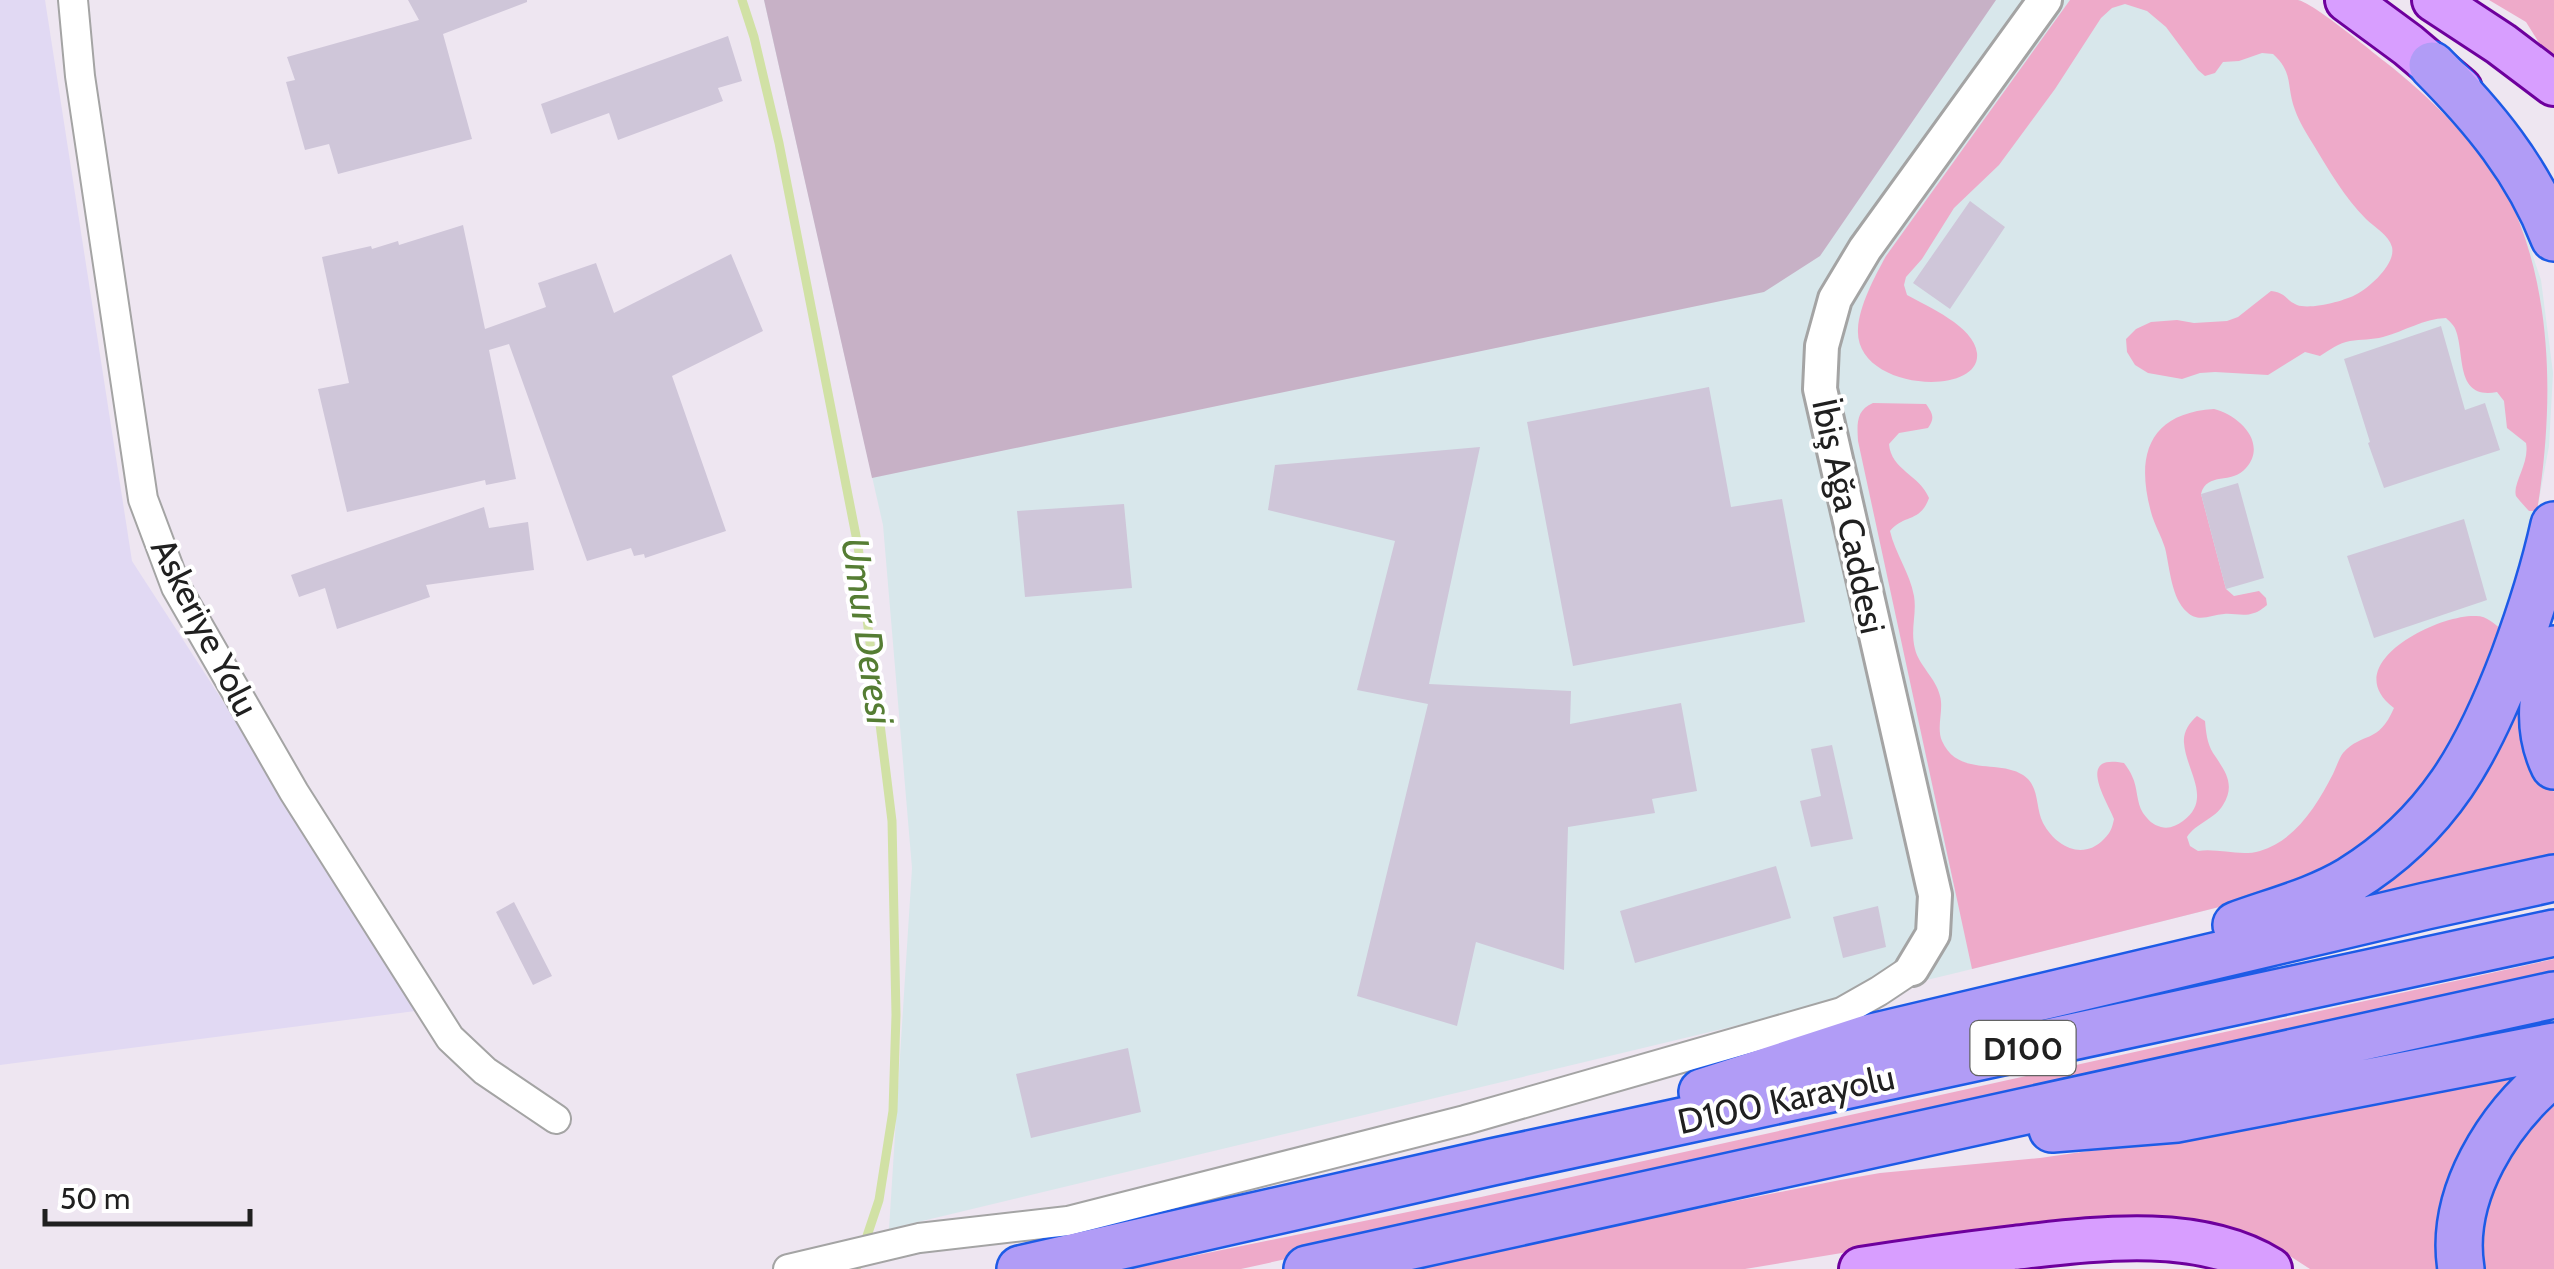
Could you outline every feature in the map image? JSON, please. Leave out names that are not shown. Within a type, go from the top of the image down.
[{"type":"highway","points":[[2432,66],[2478,112],[2503,144],[2523,173],[2554,238]]},
{"type":"highway","points":[[2016,1005],[2301,903],[2357,875],[2415,830],[2446,794],[2472,753],[2498,699],[2525,627],[2554,526]]},
{"type":"highway","points":[[2554,650],[2543,689],[2542,711],[2543,732],[2554,766]]},
{"type":"highway","points":[[1492,1162],[1593,1132],[1729,1082],[1868,1038],[2554,878]]},
{"type":"highway","name":"D100 Karayolu","points":[[1020,1269],[1492,1162],[2554,933]]},
{"type":"highway","name":"D100 Karayolu","points":[[1307,1269],[2554,995]]},
{"type":"highway","points":[[1881,1143],[2176,1119],[2554,1046]]},
{"type":"highway","points":[[2461,1269],[2460,1234],[2475,1176],[2508,1118],[2554,1073]]},
{"type":"main road","points":[[2347,0],[2432,66],[2494,122],[2554,188]]},
{"type":"main road","points":[[2434,0],[2554,84]]},
{"type":"main road","points":[[1861,1269],[1973,1252],[2124,1238],[2210,1246],[2270,1269]]},
{"type":"street","name":"Askeriye Yolu","points":[[72,0],[142,499],[176,587],[294,792],[450,1038],[485,1071],[556,1119]]},
{"type":"street","name":"İbiş Ağa Caddesi","points":[[1912,968],[1933,934],[1935,895],[1820,389],[1822,346],[1835,299],[1865,249],[2044,0]]},
{"type":"street","points":[[788,1269],[919,1238],[1068,1221],[1465,1120],[1842,1012],[1912,968]]},
{"type":"shaded area","points":[[0,0],[45,0],[132,561],[423,1010],[0,1065]]},
{"type":"shaded area","points":[[764,0],[2300,0],[2402,75],[2482,157],[2521,221],[2541,280],[2553,373],[2549,446],[2534,527],[2496,651],[2259,897],[889,1229],[912,868],[883,525]]},
{"type":"shaded area","points":[[764,0],[1996,0],[1820,256],[1764,292],[872,478]]},
{"type":"shaded area","points":[[2070,0],[2298,0],[2328,17],[2366,47],[2452,122],[2507,194],[2534,269],[2542,309],[2547,390],[2537,511],[2529,511],[2515,491],[2526,458],[2526,443],[2507,428],[2504,401],[2497,392],[2484,393],[2468,383],[2455,329],[2446,318],[2383,337],[2346,342],[2320,356],[2305,352],[2268,375],[2215,372],[2182,379],[2148,373],[2135,365],[2127,352],[2126,339],[2151,322],[2227,321],[2271,291],[2303,306],[2344,299],[2362,291],[2381,274],[2390,261],[2392,247],[2351,202],[2325,163],[2299,118],[2287,74],[2273,54],[2223,62],[2215,73],[2205,76],[2166,27],[2147,11],[2125,4],[2112,8],[2101,18],[1999,165],[1954,208],[1906,277],[1907,295],[1949,318],[1968,334],[1977,353],[1973,367],[1960,377],[1940,382],[1918,381],[1895,376],[1876,365],[1862,350],[1859,320],[1886,256]]},
{"type":"shaded area","points":[[2489,0],[2554,0],[2554,61],[2526,22]]},
{"type":"shaded area","points":[[1873,403],[1926,404],[1932,416],[1928,428],[1899,433],[1889,444],[1895,460],[1929,498],[1921,511],[1890,531],[1914,596],[1915,649],[1940,696],[1942,741],[1958,759],[2023,775],[2035,791],[2043,823],[2062,844],[2087,849],[2110,832],[2114,819],[2097,772],[2109,762],[2124,763],[2134,781],[2141,809],[2151,822],[2167,828],[2183,821],[2196,803],[2196,784],[2184,739],[2197,716],[2205,721],[2209,745],[2225,772],[2229,791],[2220,810],[2187,837],[2190,846],[2198,851],[2245,853],[2273,846],[2295,830],[2312,809],[2343,753],[2376,733],[2388,720],[2394,708],[2379,692],[2377,675],[2384,659],[2399,645],[2439,623],[2484,617],[2503,631],[2441,769],[2388,829],[2330,869],[2259,897],[1972,969],[1858,441],[1861,414]]},
{"type":"shaded area","points":[[2214,409],[2233,417],[2248,431],[2254,449],[2246,468],[2234,476],[2214,480],[2201,494],[2226,589],[2234,596],[2259,591],[2267,605],[2250,614],[2200,618],[2187,612],[2174,591],[2165,548],[2151,512],[2145,472],[2152,440],[2162,428],[2192,412]]},
{"type":"shaded area","points":[[2530,679],[2547,782],[2554,792],[2554,865],[2297,923]]},
{"type":"shaded area","points":[[2554,959],[2554,979],[1241,1269],[1129,1269],[1481,1197]]},
{"type":"shaded area","points":[[2552,1056],[2446,1269],[2310,1269],[2254,1236],[2200,1222],[2139,1217],[1866,1249],[1745,1269],[1397,1269],[1880,1173],[2040,1158],[2165,1140]]},
{"type":"shaded area","points":[[2554,1089],[2554,1269],[2474,1269],[2486,1186]]},
{"type":"building","points":[[408,0],[527,2],[443,34],[472,139],[338,174],[329,144],[305,150],[286,82],[295,80],[287,57],[419,20]]},
{"type":"building","points":[[728,36],[742,81],[718,88],[723,101],[618,140],[609,113],[551,134],[541,104]]},
{"type":"building","points":[[1970,201],[2005,227],[1950,309],[1913,283]]},
{"type":"building","points":[[463,225],[485,329],[546,307],[538,283],[596,263],[614,313],[731,254],[763,331],[672,376],[726,531],[645,558],[644,554],[634,556],[631,548],[587,561],[509,344],[489,350],[516,479],[486,485],[485,480],[347,512],[318,389],[349,383],[322,257],[398,241],[399,245]]},
{"type":"building","points":[[2441,326],[2465,410],[2485,403],[2500,450],[2384,488],[2344,359]]},
{"type":"building","points":[[1709,387],[1731,507],[1782,499],[1805,622],[1573,666],[1527,422]]},
{"type":"building","points":[[1480,447],[1429,684],[1571,691],[1570,724],[1681,703],[1697,791],[1652,799],[1655,813],[1568,827],[1564,970],[1476,942],[1457,1026],[1357,996],[1428,704],[1357,690],[1395,541],[1268,510],[1275,465]]},
{"type":"building","points":[[2238,483],[2264,578],[2226,589],[2201,494]]},
{"type":"building","points":[[1124,504],[1132,588],[1025,597],[1017,511]]},
{"type":"building","points":[[484,507],[489,528],[528,522],[534,570],[426,585],[430,597],[337,629],[325,588],[299,597],[291,575]]},
{"type":"building","points":[[2464,519],[2487,600],[2374,638],[2347,556]]},
{"type":"building","points":[[1832,745],[1853,839],[1811,847],[1800,801],[1821,796],[1811,749]]},
{"type":"building","points":[[1776,866],[1791,918],[1635,963],[1620,911]]},
{"type":"building","points":[[514,902],[552,976],[533,985],[496,912]]},
{"type":"building","points":[[1878,906],[1886,947],[1843,958],[1833,917]]},
{"type":"building","points":[[1128,1048],[1141,1112],[1031,1138],[1016,1074]]},
{"type":"waterway","name":"Umur Deresi","points":[[742,0],[779,143],[858,546],[892,821],[896,1015],[893,1111],[879,1200],[856,1269]]}]
